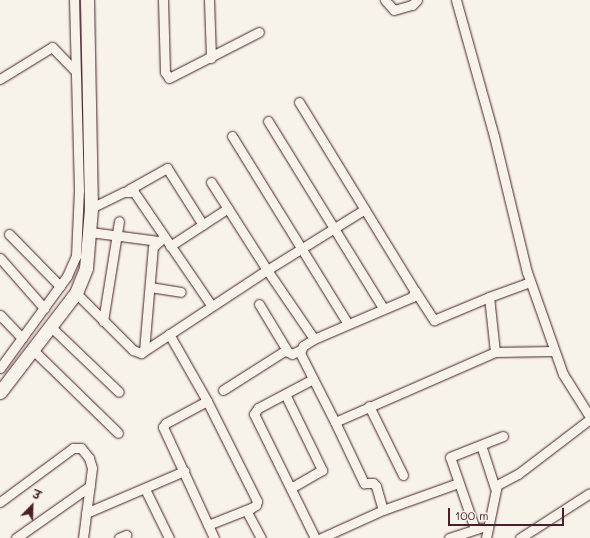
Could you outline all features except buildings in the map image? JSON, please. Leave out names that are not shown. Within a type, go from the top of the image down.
[{"type":"street","points":[[4,373],[32,349],[76,293],[86,268],[91,208],[83,107],[75,71],[74,0]]},
{"type":"street","points":[[0,392],[4,373],[22,338],[60,286],[73,265],[78,245],[87,0]]},
{"type":"street","points":[[163,0],[166,76],[173,78],[259,32]]},
{"type":"street","points":[[209,0],[211,58]]},
{"type":"street","points":[[385,0],[389,8],[394,10],[412,5],[417,0]]},
{"type":"street","points":[[456,0],[530,282],[553,351],[572,390],[590,418],[518,474],[500,482],[495,488]]},
{"type":"street","points":[[0,79],[52,47],[75,71]]},
{"type":"street","points":[[299,102],[434,320],[530,282]]},
{"type":"street","points":[[268,121],[383,308]]},
{"type":"street","points":[[232,136],[348,324]]},
{"type":"street","points":[[91,208],[128,190],[167,168],[203,224]]},
{"type":"street","points":[[211,182],[266,270],[314,339]]},
{"type":"street","points":[[128,190],[134,192],[138,197],[161,239],[170,246],[212,305]]},
{"type":"street","points":[[170,246],[228,208]]},
{"type":"street","points":[[76,293],[133,350],[144,351],[266,270],[365,209]]},
{"type":"street","points":[[103,321],[119,221]]},
{"type":"street","points":[[90,232],[161,239]]},
{"type":"street","points":[[9,234],[60,286]]},
{"type":"street","points":[[144,351],[153,247],[161,239]]},
{"type":"street","points":[[0,258],[44,308]]},
{"type":"street","points":[[150,287],[181,292]]},
{"type":"street","points":[[259,304],[286,350],[292,354],[300,350],[314,339],[383,308],[412,297],[415,291]]},
{"type":"street","points":[[490,297],[495,352]]},
{"type":"street","points":[[0,315],[22,338]]},
{"type":"street","points":[[50,326],[118,392]]},
{"type":"street","points":[[169,334],[207,401],[256,498],[256,505],[208,525]]},
{"type":"street","points":[[32,349],[118,433]]},
{"type":"street","points":[[223,390],[286,350]]},
{"type":"street","points":[[300,350],[364,483],[373,483],[376,486],[384,510]]},
{"type":"street","points":[[335,422],[495,352],[553,351]]},
{"type":"street","points":[[313,379],[258,408],[254,414],[315,538]]},
{"type":"street","points":[[285,394],[322,470],[291,488]]},
{"type":"street","points":[[207,401],[164,425],[214,538]]},
{"type":"street","points":[[369,406],[403,474]]},
{"type":"street","points":[[475,529],[450,457],[503,436]]},
{"type":"street","points":[[481,445],[495,488],[486,538]]},
{"type":"street","points":[[2,497],[75,446],[81,448],[91,462],[90,486],[83,538]]},
{"type":"street","points":[[86,513],[184,471]]},
{"type":"street","points":[[321,538],[384,510],[458,483]]},
{"type":"street","points":[[16,538],[90,486]]},
{"type":"street","points":[[145,489],[169,538]]},
{"type":"street","points":[[520,538],[590,493]]},
{"type":"street","points":[[246,510],[261,538]]},
{"type":"street","points":[[449,538],[488,525]]}]
